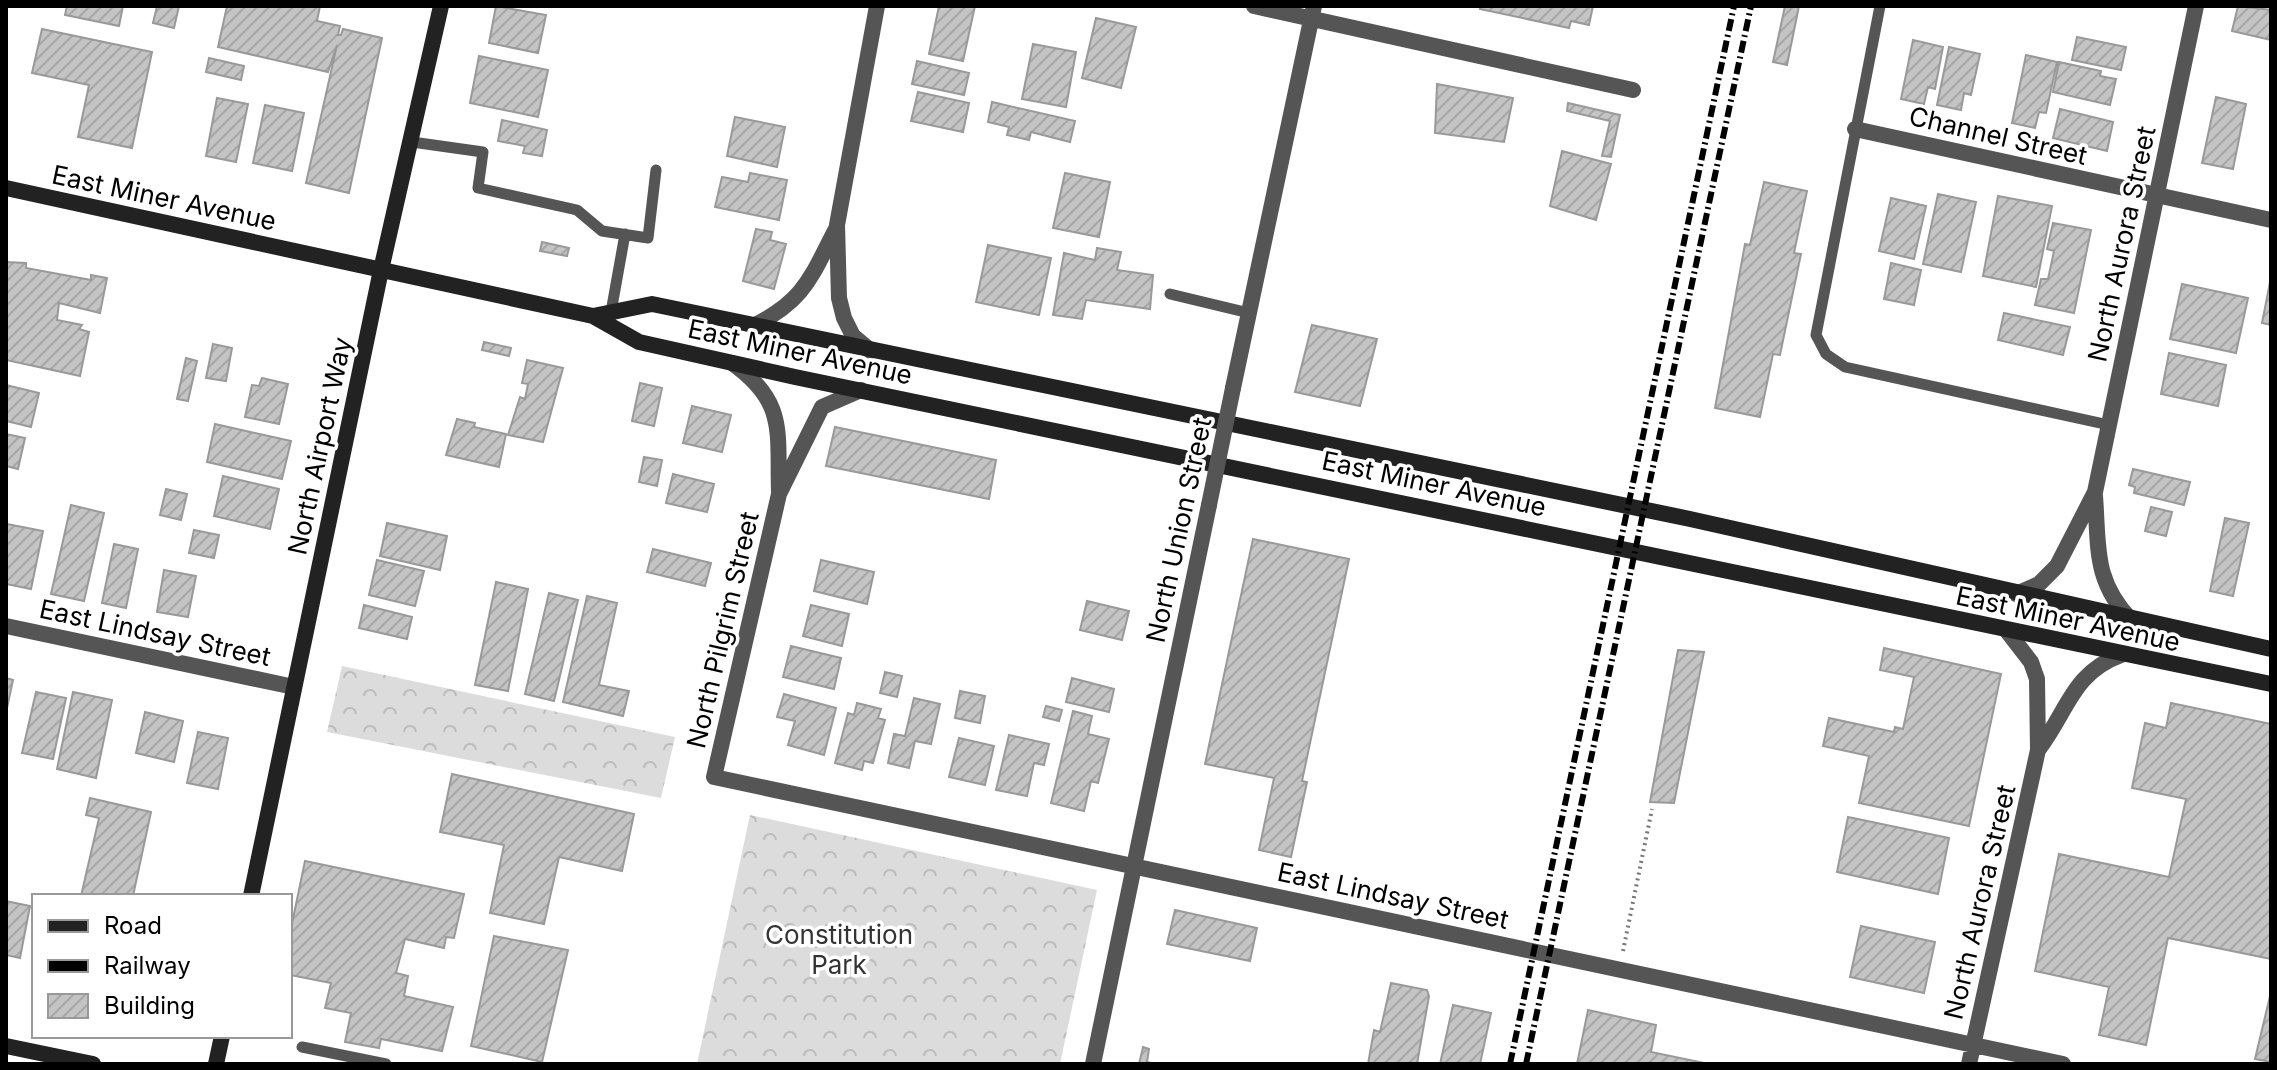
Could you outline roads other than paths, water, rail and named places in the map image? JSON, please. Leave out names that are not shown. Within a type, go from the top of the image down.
[{"type":"main road","name":"North Airport Way","points":[[251,894],[381,270],[441,6]]},
{"type":"main road","name":"East Miner Avenue","points":[[6,188],[593,316],[639,342],[732,363],[2271,684]]},
{"type":"main road","name":"East Miner Avenue","points":[[593,316],[652,304],[1690,519],[2271,649]]},
{"type":"main road","points":[[216,1064],[222,1038]]},
{"type":"main road","points":[[6,1046],[43,1059],[93,1064]]},
{"type":"street","points":[[871,351],[853,336],[844,318],[839,298],[837,225],[877,6]]},
{"type":"street","points":[[1254,6],[1312,12],[1633,90]]},
{"type":"street","name":"North Aurora Street","points":[[2016,594],[2039,584],[2057,566],[2095,492],[2196,6]]},
{"type":"street","name":"North Union Street","points":[[1093,1064],[1312,12]]},
{"type":"street","name":"Channel Street","points":[[1855,129],[2271,220]]},
{"type":"street","points":[[753,326],[778,314],[797,298],[837,225]]},
{"type":"street","name":"North Pilgrim Street","points":[[732,363],[753,378],[776,411],[779,494]]},
{"type":"street","name":"North Pilgrim Street","points":[[714,777],[779,494],[822,407],[861,390]]},
{"type":"street","name":"North Aurora Street","points":[[2095,492],[2102,576],[2113,602],[2131,620]]},
{"type":"street","name":"East Lindsay Street","points":[[6,626],[294,687]]},
{"type":"street","name":"North Aurora Street","points":[[1969,1064],[2038,750],[2037,679],[2031,662],[2007,631]]},
{"type":"street","name":"North Aurora Street","points":[[2038,750],[2060,721],[2080,680],[2100,663],[2121,655]]},
{"type":"street","name":"East Lindsay Street","points":[[714,777],[2063,1064]]},
{"type":"lane","points":[[1880,6],[1816,335],[1826,354],[1845,367],[2109,425]]},
{"type":"lane","points":[[412,142],[483,152],[478,188],[577,210],[602,231],[648,238],[656,170]]},
{"type":"lane","points":[[611,312],[625,234]]},
{"type":"lane","points":[[1170,294],[1249,313]]},
{"type":"lane","points":[[302,1047],[386,1064]]},
{"type":"railway","points":[[1510,1064],[1734,6]]},
{"type":"railway","points":[[1526,1064],[1751,6]]},
{"type":"park label","name":"Constitution Park","points":[[839,950]]}]
